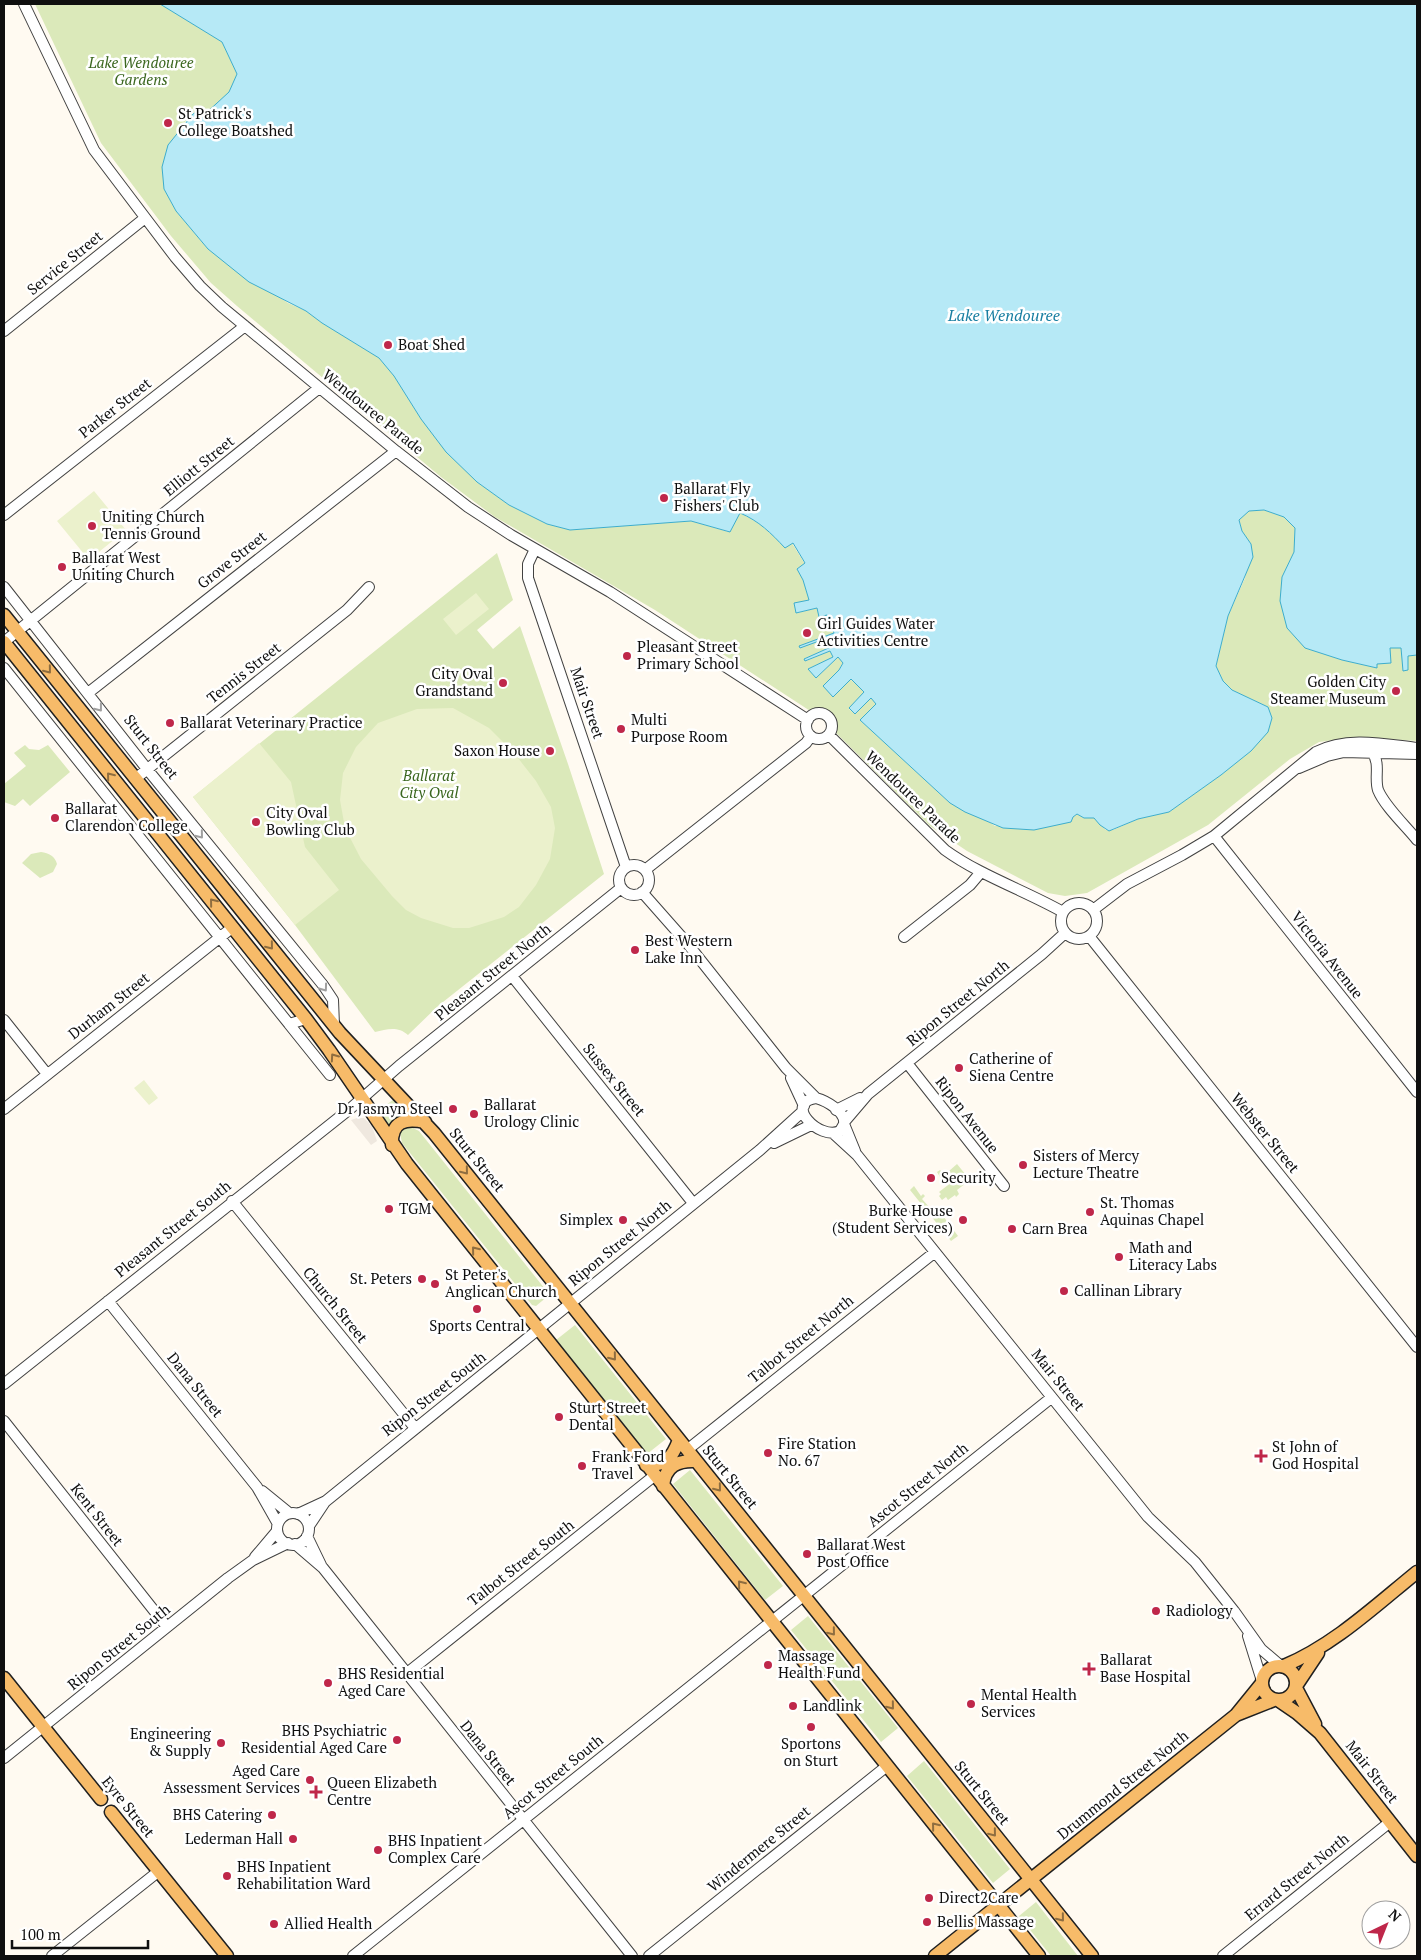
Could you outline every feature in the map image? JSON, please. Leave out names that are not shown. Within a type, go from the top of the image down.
[{"type":"main road","name":"Sturt Street","points":[[4,615],[334,1026],[425,1122],[1092,1956]]},
{"type":"main road","points":[[4,642],[306,1019],[362,1098],[392,1145],[1039,1956]]},
{"type":"main road","points":[[392,1145],[393,1134],[400,1123],[411,1119],[425,1122]]},
{"type":"main road","points":[[646,1465],[663,1463],[670,1457],[679,1440]]},
{"type":"main road","points":[[659,1481],[663,1479],[668,1469],[676,1463],[696,1461]]},
{"type":"main road","name":"Drummond Street North","points":[[935,1956],[1236,1715],[1262,1682],[1268,1670],[1309,1655],[1325,1645],[1417,1572]]},
{"type":"main road","name":"Drummond Street North","points":[[1236,1715],[1276,1700],[1289,1698],[1306,1669],[1325,1645]]},
{"type":"main road","points":[[1282,1666],[1294,1674],[1296,1687]]},
{"type":"main road","name":"Eyre Street","points":[[4,1678],[101,1799]]},
{"type":"main road","points":[[1262,1682],[1265,1694],[1276,1700]]},
{"type":"main road","name":"Mair Street","points":[[1296,1687],[1320,1733],[1417,1856]]},
{"type":"main road","name":"Mair Street","points":[[1276,1700],[1297,1713],[1320,1733]]},
{"type":"main road","name":"Eyre Street","points":[[111,1812],[228,1956]]},
{"type":"street","name":"Wendouree Parade","points":[[24,4],[91,144],[145,218],[200,286],[319,388],[468,507],[610,592],[808,720]]},
{"type":"street","name":"Wendouree Parade","points":[[29,4],[31,17]]},
{"type":"street","name":"Service Street","points":[[4,331],[145,218]]},
{"type":"street","name":"Parker Street","points":[[4,515],[245,326]]},
{"type":"street","name":"Elliott Street","points":[[4,642],[319,388]]},
{"type":"street","name":"Grove Street","points":[[88,693],[396,451]]},
{"type":"street","name":"Mair Street","points":[[536,549],[528,564],[528,578],[626,867]]},
{"type":"street","name":"Sturt Street","points":[[4,587],[147,769],[322,985],[333,1000],[334,1026]]},
{"type":"street","name":"Tennis Street","points":[[135,779],[347,610],[369,587]]},
{"type":"street","points":[[4,668],[330,1075]]},
{"type":"street","points":[[818,713],[827,715],[832,722],[832,731],[829,735],[820,739],[811,736],[806,728],[808,720],[810,716],[818,713]]},
{"type":"street","name":"Wendouree Parade","points":[[829,735],[939,846],[981,872],[1029,893],[1063,912]]},
{"type":"street","points":[[645,870],[806,743],[811,736]]},
{"type":"street","points":[[1375,748],[1385,753],[1417,754]]},
{"type":"street","points":[[1375,748],[1377,786],[1385,801],[1417,840]]},
{"type":"street","points":[[1093,910],[1127,884],[1214,836],[1294,771],[1334,754],[1375,748],[1417,748]]},
{"type":"street","points":[[1385,753],[1383,778],[1385,801]]},
{"type":"street","name":"Victoria Avenue","points":[[1214,836],[1417,1092]]},
{"type":"street","points":[[635,865],[645,870],[648,875],[648,883],[642,892],[632,895],[621,888],[619,877],[626,867],[635,865]]},
{"type":"street","points":[[904,938],[970,885],[981,872]]},
{"type":"street","name":"Pleasant Street North","points":[[362,1098],[621,888]]},
{"type":"street","points":[[642,892],[687,943],[786,1068],[816,1098],[826,1102],[843,1116],[845,1122],[840,1131],[833,1133],[811,1125],[804,1116],[803,1108],[786,1068]]},
{"type":"street","points":[[1082,904],[1093,910],[1097,921],[1096,927],[1089,936],[1074,939],[1065,933],[1061,924],[1063,912],[1071,905],[1082,904]]},
{"type":"street","name":"Durham Street","points":[[4,1109],[233,927]]},
{"type":"street","name":"Ripon Street North","points":[[836,1110],[868,1094],[1042,954],[1065,933]]},
{"type":"street","name":"Webster Street","points":[[1089,936],[1417,1347]]},
{"type":"street","name":"Sussex Street","points":[[512,976],[693,1203]]},
{"type":"street","points":[[290,1024],[306,1019]]},
{"type":"street","points":[[4,1020],[47,1074]]},
{"type":"street","name":"Ripon Avenue","points":[[907,1063],[1004,1186]]},
{"type":"street","name":"Ripon Street North","points":[[845,1122],[868,1094]]},
{"type":"street","name":"Pleasant Street South","points":[[4,1384],[362,1098]]},
{"type":"street","points":[[803,1108],[807,1102],[816,1098]]},
{"type":"street","name":"Ripon Street North","points":[[538,1329],[760,1150],[803,1108]]},
{"type":"street","name":"Mair Street","points":[[845,1122],[857,1155]]},
{"type":"street","name":"Ripon Street North","points":[[760,1150],[811,1125]]},
{"type":"street","name":"Mair Street","points":[[833,1133],[857,1155],[1148,1517],[1195,1562],[1240,1618],[1261,1649],[1282,1666]]},
{"type":"street","name":"Church Street","points":[[232,1201],[415,1428]]},
{"type":"street","name":"Talbot Street North","points":[[687,1450],[935,1252]]},
{"type":"street","name":"Dana Street","points":[[108,1301],[257,1487],[278,1528]]},
{"type":"street","name":"Ripon Street South","points":[[294,1514],[326,1501],[538,1329]]},
{"type":"street","name":"Ascot Street North","points":[[771,1622],[1051,1398]]},
{"type":"street","name":"Kent Street","points":[[4,1421],[167,1627]]},
{"type":"street","name":"Talbot Street South","points":[[406,1674],[659,1481]]},
{"type":"street","name":"Dana Street","points":[[257,1487],[294,1514]]},
{"type":"street","points":[[308,1531],[305,1518],[294,1514],[282,1517],[278,1528],[281,1538],[291,1544],[302,1542],[326,1501]]},
{"type":"street","name":"Ripon Street South","points":[[4,1758],[253,1560],[278,1528]]},
{"type":"street","name":"Dana Street","points":[[308,1531],[323,1568]]},
{"type":"street","name":"Ripon Street South","points":[[253,1560],[291,1544]]},
{"type":"street","name":"Dana Street","points":[[291,1544],[323,1568],[632,1956]]},
{"type":"street","name":"Mair Street","points":[[1240,1618],[1247,1632],[1262,1682]]},
{"type":"street","name":"Ascot Street South","points":[[353,1956],[771,1622]]},
{"type":"street","name":"Windermere Street","points":[[650,1956],[887,1766]]},
{"type":"street","name":"Eyre Street","points":[[101,1799],[111,1812]]},
{"type":"street","name":"Errard Street North","points":[[1223,1956],[1390,1822]]},
{"type":"street","points":[[52,1956],[159,1871]]},
{"type":"green space","name":"Lake Wendouree Gardens","points":[[35,4],[160,4],[222,42],[237,74],[229,92],[204,116],[199,110],[183,125],[174,145],[164,189],[176,211],[208,249],[288,303],[306,311],[379,358],[394,376],[421,419],[477,482],[509,505],[547,524],[570,530],[691,521],[729,532],[740,513],[764,528],[785,547],[792,543],[805,564],[797,569],[803,580],[809,600],[797,613],[817,608],[827,615],[834,633],[800,648],[829,637],[833,646],[804,659],[806,661],[830,651],[833,657],[808,669],[816,678],[838,657],[843,662],[839,670],[823,686],[833,696],[850,679],[865,692],[849,709],[855,714],[871,698],[876,704],[860,720],[950,803],[985,819],[995,826],[1070,822],[1077,814],[1084,818],[1094,818],[1106,830],[1113,830],[1138,819],[1169,812],[1251,751],[1268,707],[1232,690],[1223,681],[1216,666],[1228,616],[1245,578],[1251,544],[1242,531],[1239,519],[1249,511],[1264,510],[1284,517],[1295,528],[1294,552],[1282,577],[1305,648],[1342,660],[1377,668],[1377,664],[1390,648],[1402,647],[1403,670],[1408,670],[1407,656],[1417,655],[1417,741],[1357,737],[1319,742],[1290,759],[1208,825],[1087,893],[1065,896],[1048,893],[967,851],[930,826],[821,718],[655,610],[495,517],[441,477],[211,283],[171,236],[101,143]]},
{"type":"green space","name":"Uniting Church Tennis Ground","points":[[94,491],[126,530],[89,560],[57,521]]},
{"type":"green space","name":"Ballarat City Oval","points":[[497,553],[513,600],[477,630],[493,649],[520,626],[604,874],[438,1006],[408,1035],[396,1029],[375,1032],[295,925],[193,797]]},
{"type":"green space","points":[[476,593],[489,609],[456,635],[443,619]]},
{"type":"green space","points":[[453,708],[489,728],[514,753],[536,781],[551,807],[555,828],[550,859],[536,885],[519,907],[504,917],[469,928],[453,928],[421,918],[406,910],[361,859],[345,828],[340,800],[343,773],[356,747],[378,723],[417,709]]},
{"type":"green space","name":"City Oval Bowling Club","points":[[259,743],[291,782],[305,847],[339,890],[295,925],[193,797]]},
{"type":"green space","points":[[25,745],[29,749],[39,750],[48,745],[70,772],[30,806],[23,799],[15,806],[4,802],[4,784],[26,766],[14,753]]},
{"type":"green space","points":[[41,852],[51,855],[57,864],[53,872],[40,878],[22,863],[31,854]]},
{"type":"green space","points":[[144,1080],[158,1098],[149,1105],[134,1088]]},
{"type":"green space","points":[[394,1099],[411,1115],[390,1131],[377,1112]]},
{"type":"green space","points":[[409,1126],[419,1131],[549,1294],[536,1306],[532,1305],[402,1143],[400,1133]]},
{"type":"green space","points":[[957,1164],[970,1180],[957,1190],[959,1194],[956,1197],[955,1195],[948,1200],[946,1197],[942,1200],[939,1192],[952,1182],[949,1179],[943,1182],[937,1172],[940,1170],[949,1173]]},
{"type":"green space","points":[[914,1186],[921,1196],[923,1194],[925,1196],[922,1199],[940,1217],[943,1216],[958,1236],[951,1241],[910,1190]]},
{"type":"green space","points":[[575,1325],[666,1439],[647,1454],[556,1340]]},
{"type":"green space","points":[[690,1470],[783,1586],[765,1600],[673,1484]]},
{"type":"green space","points":[[808,1616],[898,1728],[881,1742],[791,1630]]},
{"type":"green space","points":[[924,1761],[1010,1869],[993,1883],[907,1776]]},
{"type":"green space","points":[[1036,1902],[1078,1956],[1051,1956],[1019,1916]]},
{"type":"shaded area","points":[[364,1118],[372,1126],[377,1141],[371,1145],[351,1120]]},
{"type":"water","name":"Lake Wendouree","points":[[160,4],[1417,4],[1417,655],[1408,656],[1408,670],[1403,671],[1401,648],[1390,648],[1391,663],[1377,664],[1377,668],[1342,660],[1305,648],[1287,628],[1280,601],[1282,577],[1294,552],[1295,528],[1284,517],[1264,510],[1249,511],[1239,520],[1242,531],[1251,544],[1253,557],[1228,616],[1216,666],[1223,681],[1232,690],[1268,707],[1272,718],[1268,732],[1251,751],[1169,812],[1138,819],[1109,831],[1094,818],[1084,818],[1077,814],[1071,822],[1034,830],[1003,828],[965,812],[950,803],[860,720],[876,704],[871,698],[855,714],[849,708],[864,692],[851,679],[833,697],[823,686],[839,670],[843,663],[838,657],[816,678],[808,669],[833,657],[830,651],[805,661],[804,659],[833,646],[830,637],[800,648],[799,646],[834,633],[827,615],[819,617],[817,608],[796,613],[794,603],[809,600],[803,580],[797,569],[805,563],[793,543],[785,548],[764,528],[740,513],[730,532],[691,521],[570,530],[547,524],[509,505],[477,482],[446,452],[421,419],[394,376],[379,358],[306,311],[249,282],[208,249],[176,211],[164,189],[162,167],[168,145],[193,114],[199,110],[204,115],[229,92],[237,74],[222,42]]},
{"type":"place","name":"St Patrick's College Boatshed","points":[[168,123]]},
{"type":"place","name":"Boat Shed","points":[[388,345]]},
{"type":"place","name":"Ballarat Fly Fishers' Club","points":[[664,498]]},
{"type":"place","name":"Uniting Church Tennis Ground","points":[[92,526]]},
{"type":"place","name":"Ballarat West Uniting Church","points":[[62,567]]},
{"type":"place","name":"Girl Guides Water Activities Centre","points":[[807,633]]},
{"type":"place","name":"Pleasant Street Primary School","points":[[627,656]]},
{"type":"place","name":"City Oval Grandstand","points":[[503,683]]},
{"type":"place","name":"Golden City Steamer Museum","points":[[1396,691]]},
{"type":"place","name":"Ballarat Veterinary Practice","points":[[170,723]]},
{"type":"place","name":"Multi Purpose Room","points":[[621,729]]},
{"type":"place","name":"Saxon House","points":[[550,751]]},
{"type":"place","name":"Ballarat Clarendon College","points":[[55,818]]},
{"type":"place","name":"City Oval Bowling Club","points":[[256,822]]},
{"type":"place","name":"Best Western Lake Inn","points":[[635,950]]},
{"type":"place","name":"Catherine of Siena Centre","points":[[959,1068]]},
{"type":"place","name":"Dr Jasmyn Steel","points":[[453,1109]]},
{"type":"place","name":"Ballarat Urology Clinic","points":[[474,1114]]},
{"type":"place","name":"Sisters of Mercy Lecture Theatre","points":[[1023,1165]]},
{"type":"place","name":"Security","points":[[931,1178]]},
{"type":"place","name":"TGM","points":[[389,1209]]},
{"type":"place","name":"St. Thomas Aquinas Chapel","points":[[1090,1212]]},
{"type":"place","name":"Simplex","points":[[623,1220]]},
{"type":"place","name":"Burke House (Student Services)","points":[[963,1220]]},
{"type":"place","name":"Carn Brea","points":[[1012,1229]]},
{"type":"place","name":"Math and Literacy Labs","points":[[1119,1257]]},
{"type":"place","name":"St. Peters","points":[[422,1279]]},
{"type":"place","name":"St Peter's Anglican Church","points":[[435,1284]]},
{"type":"place","name":"Callinan Library","points":[[1064,1291]]},
{"type":"place","name":"Sports Central","points":[[477,1309]]},
{"type":"place","name":"Sturt Street Dental","points":[[559,1417]]},
{"type":"place","name":"Fire Station No. 67","points":[[768,1453]]},
{"type":"place","name":"St John of God Hospital","points":[[1261,1456]]},
{"type":"place","name":"Frank Ford Travel","points":[[582,1466]]},
{"type":"place","name":"Ballarat West Post Office","points":[[807,1554]]},
{"type":"place","name":"Radiology","points":[[1156,1611]]},
{"type":"place","name":"Massage Health Fund","points":[[768,1665]]},
{"type":"place","name":"Ballarat Base Hospital","points":[[1089,1669]]},
{"type":"place","name":"BHS Residential Aged Care","points":[[328,1683]]},
{"type":"place","name":"Mental Health Services","points":[[971,1704]]},
{"type":"place","name":"Landlink","points":[[793,1706]]},
{"type":"place","name":"Sportons on Sturt","points":[[811,1727]]},
{"type":"place","name":"BHS Psychiatric Residential Aged Care","points":[[397,1740]]},
{"type":"place","name":"Engineering & Supply","points":[[221,1743]]},
{"type":"place","name":"Aged Care Assessment Services","points":[[310,1780]]},
{"type":"place","name":"Queen Elizabeth Centre","points":[[316,1792]]},
{"type":"place","name":"BHS Catering","points":[[272,1815]]},
{"type":"place","name":"Lederman Hall","points":[[293,1839]]},
{"type":"place","name":"BHS Inpatient Complex Care","points":[[378,1850]]},
{"type":"place","name":"BHS Inpatient Rehabilitation Ward","points":[[227,1876]]},
{"type":"place","name":"Direct2Care","points":[[929,1898]]},
{"type":"place","name":"Bellis Massage","points":[[927,1922]]},
{"type":"place","name":"Allied Health","points":[[274,1924]]}]
